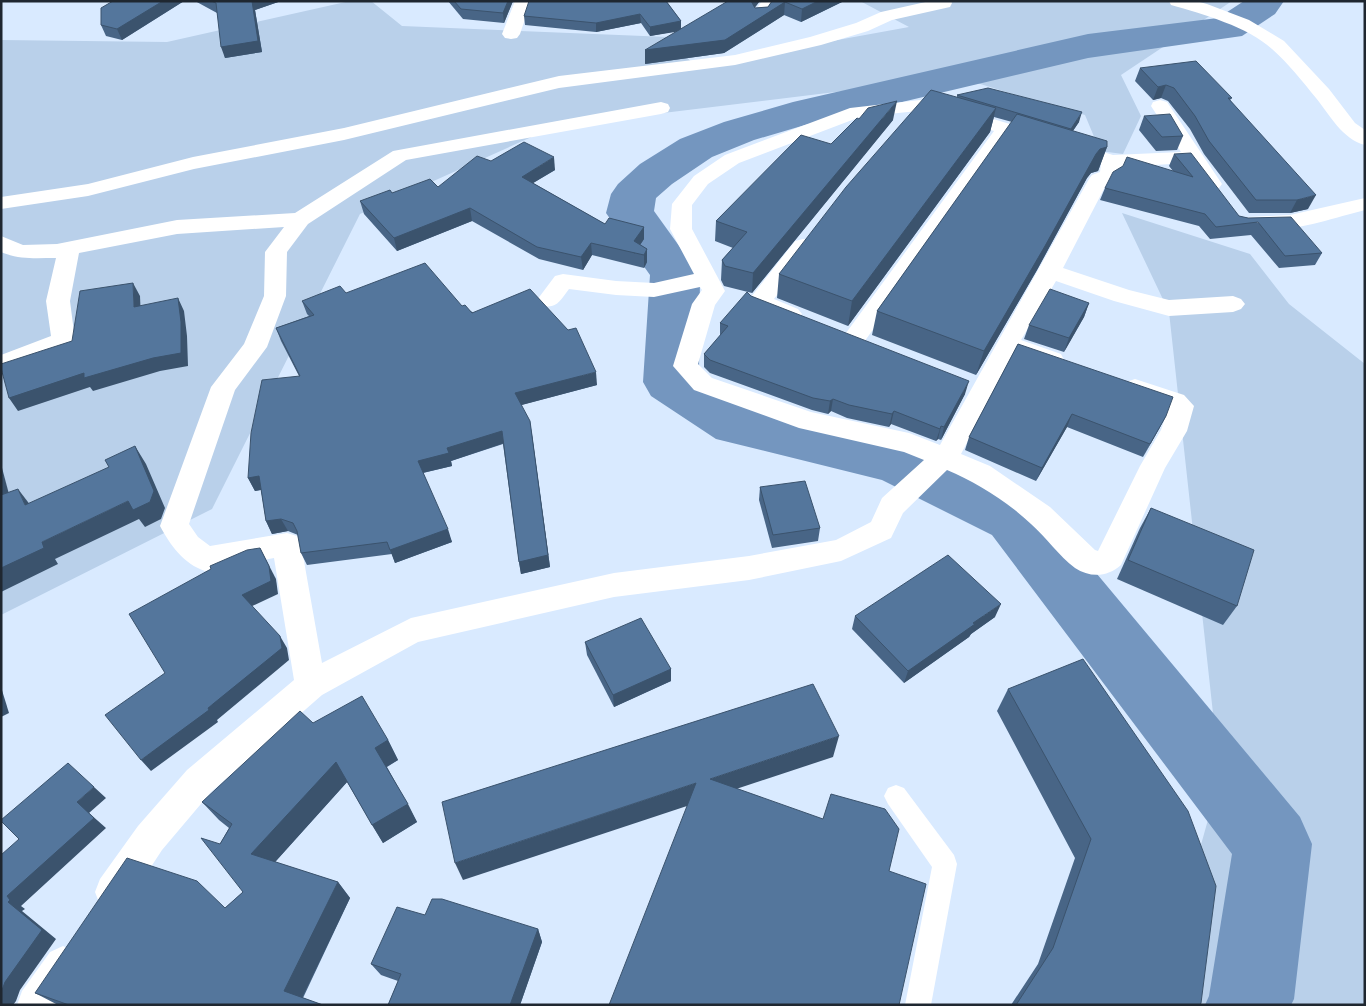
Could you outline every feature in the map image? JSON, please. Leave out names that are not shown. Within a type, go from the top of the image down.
[{"type":"street","points":[[511,34],[523,1]]},
{"type":"street","points":[[1177,1],[1243,24],[1278,45],[1322,93],[1348,127],[1365,139]]},
{"type":"street","points":[[1,203],[88,190],[193,163],[344,134],[559,82],[735,60],[866,19],[944,3]]},
{"type":"street","points":[[1115,381],[1174,401],[1181,406],[1174,431],[1153,466],[1111,557],[1102,564],[1086,560],[1040,515],[981,473],[909,443],[808,421],[703,384],[685,366],[704,304],[714,291],[681,229],[682,204],[700,180],[732,159],[857,112],[927,105],[1112,161],[1193,157]]},
{"type":"street","points":[[900,128],[920,106]]},
{"type":"street","points":[[1160,106],[1178,130],[1193,157],[1242,222],[1290,221],[1365,204]]},
{"type":"street","points":[[311,685],[293,589],[287,544],[205,559],[188,545],[174,526],[224,387],[255,347],[275,296],[276,252],[300,219],[400,155],[661,108]]},
{"type":"street","points":[[854,339],[1005,129]]},
{"type":"street","points":[[36,1005],[150,838],[199,781],[311,685],[411,631],[614,585],[749,568],[841,550],[881,530],[892,506],[949,452],[974,385],[1006,344],[1050,271],[1099,179],[1110,175],[1112,161]]},
{"type":"street","points":[[1,243],[20,252],[57,251],[176,227],[300,219]]},
{"type":"street","points":[[811,322],[759,302],[817,228]]},
{"type":"street","points":[[1,364],[63,340],[58,301],[69,249]]},
{"type":"street","points":[[1050,271],[1122,296],[1169,308],[1233,304]]},
{"type":"street","points":[[549,300],[563,281],[616,288],[654,290],[707,278]]},
{"type":"street","points":[[1006,344],[1079,369]]},
{"type":"lane","points":[[896,796],[945,864],[918,1005]]},
{"type":"shaded area","points":[[350,1],[371,1],[402,26],[668,37],[695,66],[909,27],[860,1],[1232,1],[1121,75],[1141,116],[1123,154],[1100,151],[1085,115],[958,77],[556,126],[360,214],[212,509],[1,615],[1,40],[167,42]]},
{"type":"shaded area","points":[[1122,213],[1250,254],[1289,304],[1365,364],[1365,1005],[1156,1005],[1220,777],[1169,312]]},
{"type":"building","points":[[113,1],[163,1],[117,29],[101,25],[101,8]]},
{"type":"building","points":[[211,1],[252,1],[258,41],[221,47],[216,3]]},
{"type":"building","points":[[454,1],[508,1],[503,13],[461,9]]},
{"type":"building","points":[[529,1],[666,1],[681,21],[650,27],[640,14],[596,23],[524,16]]},
{"type":"building","points":[[728,1],[751,1],[755,8],[768,7],[772,1],[818,1],[802,9],[785,2],[725,40],[645,50]]},
{"type":"building","points":[[1196,61],[1232,98],[1228,98],[1316,195],[1297,200],[1256,200],[1209,141],[1195,116],[1174,88],[1166,85],[1158,87],[1140,68]]},
{"type":"building","points":[[988,88],[1082,112],[1071,129],[957,95]]},
{"type":"building","points":[[931,90],[996,108],[852,301],[779,274],[846,187]]},
{"type":"building","points":[[897,101],[753,273],[725,266],[722,260],[747,232],[716,221],[801,135],[831,144],[857,118],[859,119],[868,108]]},
{"type":"building","points":[[1017,114],[1107,141],[1107,147],[1100,149],[1096,154],[984,351],[877,311]]},
{"type":"building","points":[[1170,114],[1183,136],[1162,137],[1144,116]]},
{"type":"building","points":[[524,142],[554,157],[522,177],[605,224],[609,218],[644,227],[634,241],[647,249],[644,255],[591,243],[581,257],[537,247],[470,208],[394,238],[360,201],[390,190],[392,193],[430,179],[438,187],[477,156],[491,161]]},
{"type":"building","points":[[1191,153],[1239,216],[1248,218],[1291,217],[1322,253],[1285,256],[1258,222],[1216,227],[1205,214],[1105,188],[1113,172],[1123,166],[1127,157],[1193,177],[1174,154]]},
{"type":"building","points":[[425,263],[462,306],[465,305],[472,313],[530,289],[568,330],[576,328],[596,372],[515,393],[530,421],[548,555],[519,562],[502,431],[447,448],[449,453],[418,461],[448,529],[390,550],[387,542],[301,553],[297,531],[293,523],[281,519],[266,521],[259,476],[248,478],[251,433],[262,380],[300,376],[276,328],[314,315],[302,301],[340,286],[346,293]]},
{"type":"building","points":[[133,283],[134,307],[178,298],[181,322],[181,353],[153,358],[84,378],[84,373],[9,398],[1,364],[72,341],[80,291]]},
{"type":"building","points":[[1050,289],[1089,303],[1069,338],[1029,325]]},
{"type":"building","points":[[747,292],[751,296],[969,381],[944,427],[941,426],[940,429],[894,411],[892,414],[849,405],[833,399],[830,401],[813,398],[710,360],[704,354],[728,326],[720,323]]},
{"type":"building","points":[[1018,344],[1173,397],[1166,416],[1150,444],[1072,414],[1042,468],[969,437]]},
{"type":"building","points":[[135,446],[154,491],[150,502],[133,510],[128,501],[42,542],[44,548],[1,568],[1,495],[18,489],[25,505],[109,467],[105,460]]},
{"type":"building","points":[[805,481],[820,528],[773,535],[760,487]]},
{"type":"building","points":[[1151,508],[1254,550],[1237,606],[1128,560]]},
{"type":"building","points":[[260,548],[269,566],[271,581],[242,595],[280,636],[282,648],[208,708],[209,710],[141,760],[105,715],[165,673],[129,614],[211,569],[210,566],[247,550]]},
{"type":"building","points":[[948,555],[1001,604],[908,671],[855,616]]},
{"type":"building","points":[[641,618],[671,669],[613,695],[585,642]]},
{"type":"building","points":[[1083,659],[1188,811],[1216,886],[1200,1005],[1016,1005],[1053,948],[1091,839],[1008,689]]},
{"type":"building","points":[[813,684],[839,736],[710,779],[823,819],[831,794],[885,809],[899,829],[889,871],[926,884],[899,1005],[609,1005],[696,783],[455,863],[442,802]]},
{"type":"building","points":[[362,696],[388,740],[375,748],[408,804],[372,825],[336,762],[251,854],[338,882],[284,991],[323,1005],[69,1005],[35,993],[127,858],[197,881],[225,908],[243,892],[201,838],[220,844],[232,824],[202,802],[300,711],[313,723]]},
{"type":"building","points":[[68,763],[94,787],[77,802],[94,818],[7,896],[10,900],[8,902],[42,930],[5,982],[1,993],[1,855],[19,839],[1,820]]},
{"type":"building","points":[[432,899],[442,899],[538,929],[510,1005],[388,1005],[401,974],[371,964],[397,907],[425,915]]},
{"type":"waterway","points":[[1248,1005],[1251,999],[1273,844],[1014,518],[897,461],[736,424],[671,382],[675,275],[648,235],[630,213],[634,194],[656,174],[696,148],[739,131],[793,115],[1088,46],[1228,28],[1262,6],[1266,1]]}]
